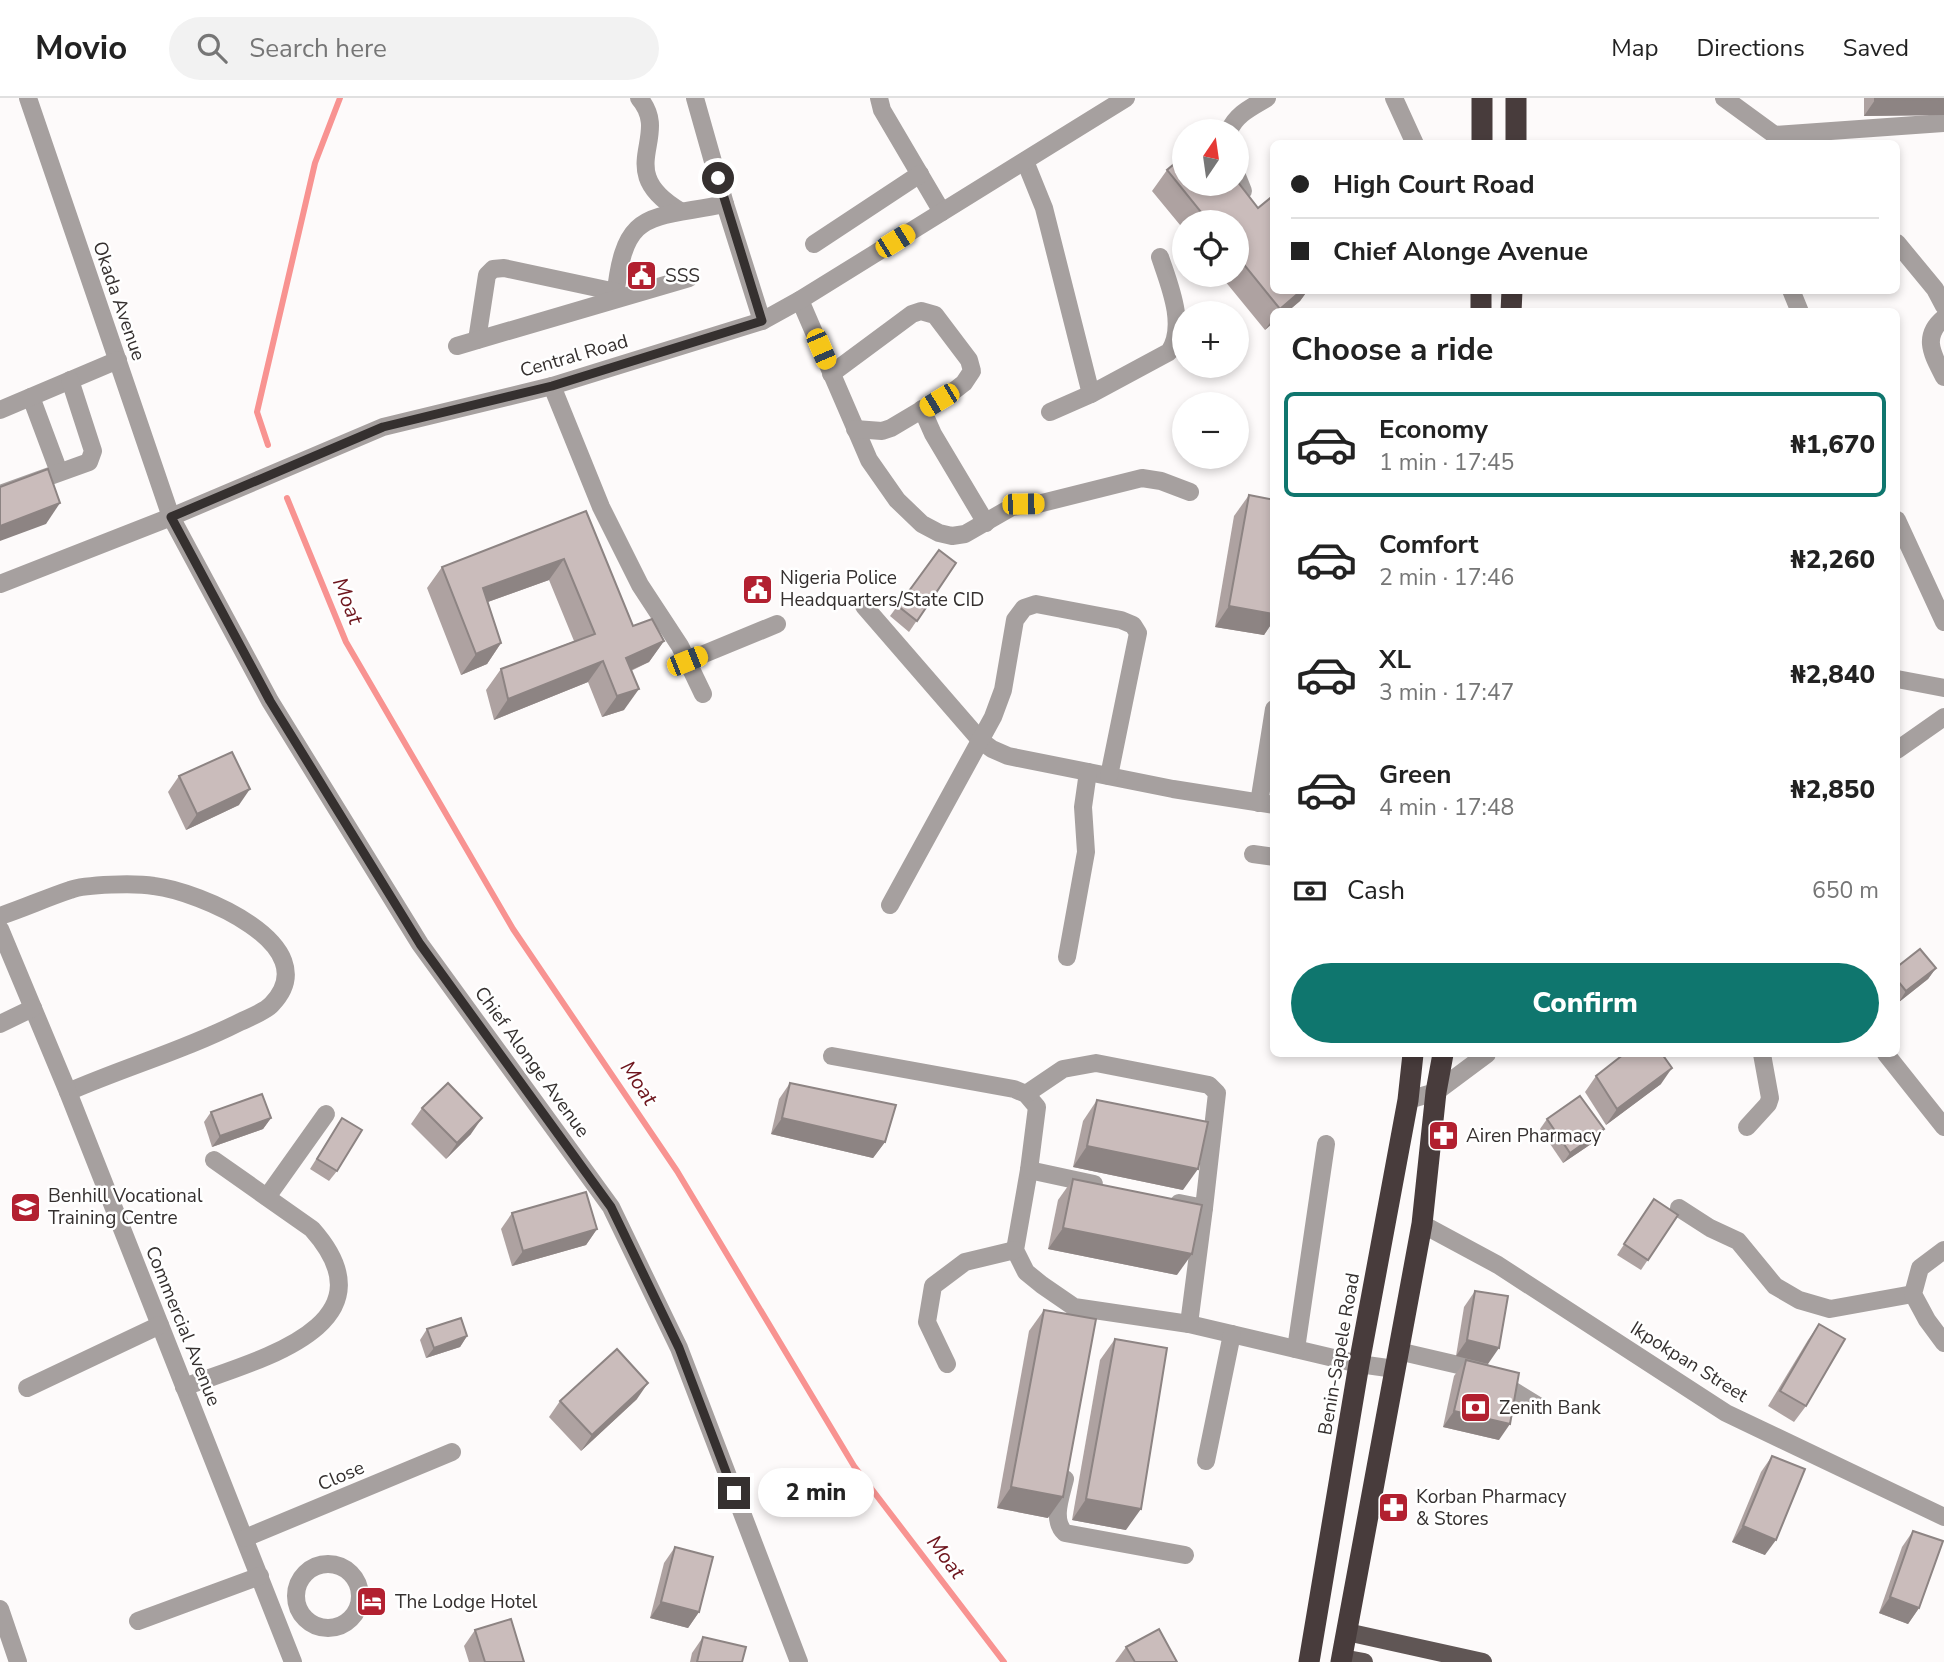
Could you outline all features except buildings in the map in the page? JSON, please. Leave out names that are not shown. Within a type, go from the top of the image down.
[{"type":"highway","points":[[1482,98],[1482,140]]},
{"type":"highway","points":[[1516,98],[1516,140]]},
{"type":"highway","name":"Benin-Sapele Road","points":[[1309,1662],[1359,1364],[1408,1100],[1413,1057]]},
{"type":"highway","points":[[1342,1660],[1422,1224],[1436,1092],[1442,1057]]},
{"type":"main road","points":[[1347,1632],[1483,1662]]},
{"type":"main road","points":[[1342,1660],[1364,1662]]},
{"type":"street","name":"Okada Avenue","points":[[28,98],[171,517]]},
{"type":"street","points":[[639,98],[650,119],[645,167],[647,179],[662,198],[680,211]]},
{"type":"street","points":[[695,98],[762,321]]},
{"type":"street","points":[[879,98],[882,110],[942,212]]},
{"type":"street","name":"Central Road","points":[[0,584],[171,517],[383,427],[552,386],[762,321],[1126,98]]},
{"type":"street","points":[[1235,119],[1267,98]]},
{"type":"street","points":[[1394,98],[1413,140]]},
{"type":"street","points":[[1724,98],[1782,139],[1944,123]]},
{"type":"street","points":[[1025,161],[1044,208],[1091,394]]},
{"type":"street","points":[[814,244],[920,174]]},
{"type":"street","points":[[616,296],[622,252],[634,232],[645,221],[664,214],[725,204]]},
{"type":"street","points":[[1900,247],[1935,289],[1944,306]]},
{"type":"street","points":[[1050,412],[1091,394],[1169,352],[1174,345],[1176,320],[1172,294],[1160,257]]},
{"type":"street","points":[[477,340],[487,275],[493,269],[504,268],[616,296]]},
{"type":"street","points":[[457,346],[616,296],[689,278]]},
{"type":"street","points":[[800,300],[869,460],[897,500],[922,524],[939,533],[952,536],[965,534],[1012,507],[1038,504],[1142,478],[1160,481],[1190,492]]},
{"type":"street","points":[[831,374],[912,314],[921,311],[930,312],[970,360],[972,371],[964,383],[922,410],[882,431],[855,429]]},
{"type":"street","points":[[1944,318],[1933,328],[1930,339],[1935,359],[1944,377]]},
{"type":"street","points":[[0,410],[117,360]]},
{"type":"street","points":[[0,494],[89,462],[93,451],[70,380]]},
{"type":"street","points":[[552,386],[601,507],[640,584],[670,629],[703,694]]},
{"type":"street","points":[[31,397],[59,472]]},
{"type":"street","points":[[922,410],[933,434],[986,523]]},
{"type":"street","name":"Chief Alonge Avenue","points":[[171,517],[270,701],[420,944],[611,1207],[679,1348],[799,1662]]},
{"type":"street","points":[[1900,527],[1944,622]]},
{"type":"street","points":[[890,905],[981,741],[1003,690],[1015,620],[1024,608],[1036,604],[1121,620],[1133,625],[1138,633],[1109,776]]},
{"type":"street","points":[[864,606],[981,741],[992,750],[1008,756],[1266,804],[1270,756]]},
{"type":"street","points":[[687,661],[777,624]]},
{"type":"street","points":[[1900,680],[1944,688]]},
{"type":"street","points":[[1900,748],[1944,717]]},
{"type":"street","points":[[1067,957],[1086,852],[1083,807],[1088,772]]},
{"type":"street","points":[[1253,854],[1270,856]]},
{"type":"street","points":[[0,916],[73,889],[155,886],[201,900],[239,917],[270,939],[285,962],[284,983],[270,1007],[210,1037],[68,1092]]},
{"type":"street","name":"Commercial Avenue","points":[[0,929],[68,1092],[293,1662]]},
{"type":"street","points":[[0,1024],[33,1008]]},
{"type":"street","points":[[832,1056],[1014,1089],[1026,1094],[1037,1107],[1015,1250],[1026,1272],[1074,1307],[1096,1317],[1189,1324],[1359,1364],[1397,1360],[1480,1370],[1538,1406]]},
{"type":"street","points":[[1408,1100],[1436,1092],[1483,1057]]},
{"type":"street","points":[[1747,1127],[1768,1104],[1770,1098],[1763,1057]]},
{"type":"street","points":[[1888,1057],[1944,1127]]},
{"type":"street","points":[[1026,1094],[1063,1069],[1096,1063],[1209,1085],[1217,1093],[1189,1324]]},
{"type":"street","points":[[267,1197],[326,1114]]},
{"type":"street","points":[[1296,1349],[1326,1144]]},
{"type":"street","points":[[184,1387],[265,1357],[298,1340],[325,1322],[338,1296],[337,1266],[312,1230],[214,1160]]},
{"type":"street","points":[[1029,1170],[1110,1188]]},
{"type":"street","points":[[1164,1200],[1204,1208]]},
{"type":"street","points":[[1679,1208],[1710,1228],[1738,1241],[1775,1286],[1799,1300],[1830,1310],[1913,1294]]},
{"type":"street","name":"Ikpokpan Street","points":[[1422,1224],[1498,1265],[1726,1413],[1944,1517]]},
{"type":"street","points":[[947,1364],[927,1322],[933,1286],[965,1262],[1015,1250]]},
{"type":"street","points":[[1944,1250],[1920,1268],[1913,1294],[1944,1343]]},
{"type":"street","points":[[27,1388],[160,1325]]},
{"type":"street","points":[[1206,1461],[1232,1334]]},
{"type":"street","name":"Close","points":[[245,1538],[452,1452]]},
{"type":"street","points":[[1067,1466],[1057,1518],[1059,1527],[1065,1533],[1185,1555]]},
{"type":"street","points":[[138,1621],[260,1576]]},
{"type":"street","points":[[0,1609],[18,1662]]},
{"type":"street","points":[[282,1632],[305,1619]]},
{"type":"waterway","name":"Moat","points":[[268,445],[257,412],[315,163],[340,98]]},
{"type":"waterway","name":"Moat","points":[[287,498],[346,642],[513,929],[677,1171],[854,1466],[1004,1662]]},
{"type":"place","name":"SSS","points":[[642,276]]},
{"type":"place","name":"Nigeria Police Headquarters/State CID","points":[[757,589]]},
{"type":"place","name":"Airen Pharmacy","points":[[1443,1136]]},
{"type":"place","name":"Benhill Vocational Training Centre","points":[[25,1207]]},
{"type":"place","name":"Zenith Bank","points":[[1476,1408]]},
{"type":"place","name":"Korban Pharmacy & Stores","points":[[1393,1508]]},
{"type":"place","name":"The Lodge Hotel","points":[[372,1602]]},
{"type":"route","points":[[718,178],[762,321],[552,386],[383,427],[171,517],[270,701],[420,944],[611,1207],[679,1348],[734,1493]]}]
